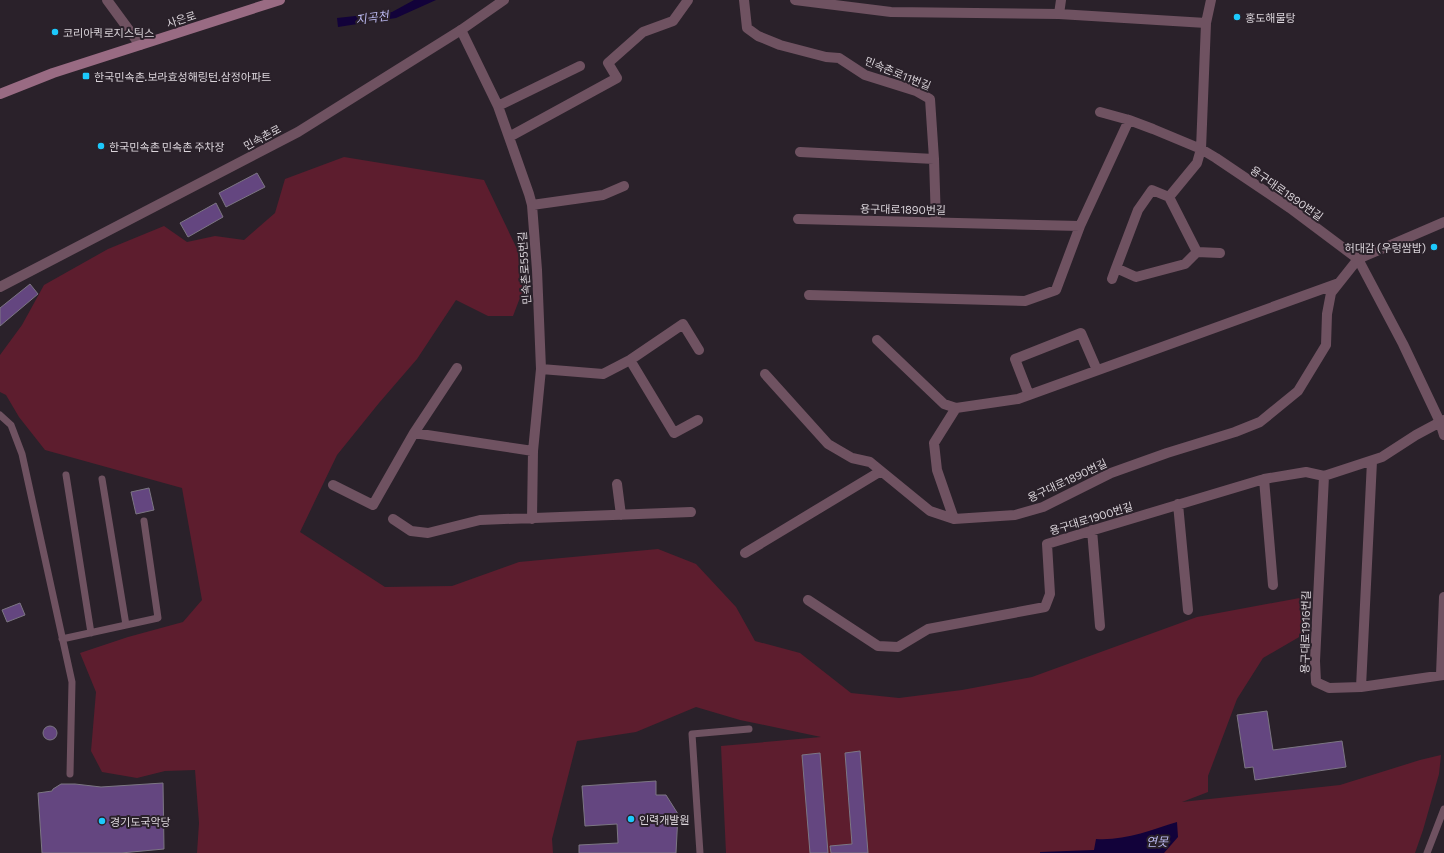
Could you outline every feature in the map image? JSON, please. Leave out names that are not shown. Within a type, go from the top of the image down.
[{"type":"main road","name":"사은로","points":[[0,94],[53,73],[280,0]]},
{"type":"street","points":[[107,0],[140,45]]},
{"type":"street","name":"민속촌로","points":[[0,288],[298,132],[461,30],[504,0]]},
{"type":"street","points":[[509,137],[617,78],[608,63],[642,32],[673,21],[688,0]]},
{"type":"street","name":"민속촌로11번길","points":[[744,0],[747,28],[758,36],[780,45],[826,57],[839,58],[865,75],[916,91],[930,99],[934,159]]},
{"type":"street","points":[[795,0],[891,12],[1059,14],[1206,23]]},
{"type":"street","points":[[1059,14],[1061,0]]},
{"type":"street","points":[[1168,197],[1197,163],[1201,149],[1206,23],[1211,0]]},
{"type":"street","name":"민속촌로55번길","points":[[461,30],[498,106],[532,206],[537,270],[541,369],[533,451],[532,519]]},
{"type":"street","points":[[498,106],[580,66]]},
{"type":"street","name":"용구대로1890번길","points":[[1100,112],[1129,120],[1201,149],[1290,208],[1358,259],[1442,421],[1444,434]]},
{"type":"street","points":[[809,295],[1025,301],[1056,290],[1080,226],[1129,120]]},
{"type":"street","points":[[800,152],[934,159],[936,222]]},
{"type":"street","points":[[532,206],[603,195],[624,186]]},
{"type":"street","points":[[1112,279],[1138,210],[1152,190],[1168,197],[1197,252]]},
{"type":"street","name":"용구대로1890번길","points":[[798,219],[1080,226]]},
{"type":"street","points":[[1358,259],[1444,222]]},
{"type":"street","points":[[1116,268],[1136,277],[1185,264],[1197,252],[1220,253]]},
{"type":"street","name":"용구대로1890번길","points":[[765,374],[828,444],[852,458],[870,462],[930,511],[954,519],[1015,515],[1043,507],[1111,473],[1167,452],[1235,432],[1260,422],[1298,391],[1326,345],[1327,314],[1331,293],[1358,259]]},
{"type":"street","points":[[877,340],[944,404],[956,408],[1018,399],[1341,282]]},
{"type":"street","points":[[541,369],[603,374],[630,360],[682,324],[699,350]]},
{"type":"street","points":[[1029,395],[1015,359],[1081,332],[1097,370]]},
{"type":"street","points":[[630,360],[674,433],[698,420]]},
{"type":"street","points":[[333,485],[373,505],[414,433],[457,368]]},
{"type":"street","points":[[954,519],[937,470],[934,443],[956,408]]},
{"type":"street","name":"용구대로1900번길","points":[[808,600],[878,646],[898,647],[928,629],[1045,606],[1050,594],[1047,544],[1264,479],[1306,472],[1324,476],[1382,457],[1416,435],[1442,421]]},
{"type":"street","points":[[414,433],[533,451]]},
{"type":"street","points":[[1361,687],[1372,461]]},
{"type":"street","points":[[745,553],[881,471]]},
{"type":"street","name":"용구대로1916번길","points":[[1324,476],[1315,661],[1316,682],[1329,688],[1361,687],[1442,675]]},
{"type":"street","points":[[1264,479],[1273,585]]},
{"type":"street","points":[[617,484],[621,515]]},
{"type":"street","points":[[1178,504],[1188,610]]},
{"type":"street","points":[[393,519],[411,531],[428,533],[480,520],[691,512]]},
{"type":"street","points":[[1092,530],[1100,626]]},
{"type":"street","points":[[1442,675],[1444,597]]},
{"type":"lane","points":[[0,415],[11,425],[22,454],[72,682],[70,774]]},
{"type":"lane","points":[[66,475],[91,633]]},
{"type":"lane","points":[[102,479],[126,625]]},
{"type":"lane","points":[[62,639],[158,618],[144,521]]},
{"type":"lane","points":[[700,853],[692,734],[750,729]]},
{"type":"lane","points":[[1427,853],[1444,809]]},
{"type":"shaded area","points":[[344,157],[484,180],[529,274],[513,316],[488,316],[456,300],[417,359],[337,455],[300,532],[385,587],[452,586],[519,562],[658,549],[696,564],[736,607],[755,641],[800,653],[851,693],[899,698],[962,690],[1032,677],[1197,617],[1305,597],[1306,633],[1263,658],[1237,699],[1208,776],[1208,792],[1182,802],[1340,785],[1441,755],[1439,774],[1415,853],[726,853],[721,746],[821,737],[740,720],[696,707],[636,732],[577,741],[552,839],[553,853],[197,853],[199,823],[195,770],[165,771],[137,778],[102,772],[91,751],[96,692],[80,653],[128,637],[183,622],[202,600],[182,488],[45,450],[19,417],[6,395],[0,392],[0,355],[22,325],[44,285],[108,249],[164,226],[187,242],[215,236],[244,240],[275,213],[285,179]]},
{"type":"water","name":"지곡천","points":[[414,0],[436,0],[396,18],[338,27],[337,18],[392,12]]},
{"type":"water","name":"연못","points":[[1177,822],[1178,837],[1164,853],[1040,853],[1094,850],[1096,839],[1127,837]]},
{"type":"building","points":[[257,173],[265,187],[226,207],[219,193]]},
{"type":"building","points":[[216,203],[223,217],[188,237],[180,223]]},
{"type":"building","points":[[30,284],[38,294],[0,326],[0,308]]},
{"type":"building","points":[[149,488],[154,510],[136,514],[131,492]]},
{"type":"building","points":[[20,603],[25,615],[7,622],[2,610]]},
{"type":"building","points":[[1267,711],[1273,750],[1342,741],[1346,767],[1255,780],[1253,767],[1245,768],[1237,715]]},
{"type":"building","points":[[50,726],[55,728],[57,733],[55,738],[50,740],[45,738],[43,733],[45,728]]},
{"type":"building","points":[[860,751],[868,853],[831,853],[830,846],[852,844],[845,753]]},
{"type":"building","points":[[820,753],[828,853],[810,853],[802,755]]},
{"type":"building","name":"인력개발원","points":[[656,781],[656,795],[666,795],[678,814],[676,853],[579,853],[579,845],[618,843],[617,824],[585,826],[582,786]]},
{"type":"building","name":"경기도국악당","points":[[163,783],[164,849],[121,853],[42,853],[38,793],[52,791],[61,784],[101,787]]},
{"type":"place","name":"홍도해물탕","points":[[1237,17]]},
{"type":"place","name":"코리아퀵로지스틱스","points":[[55,32]]},
{"type":"place","name":"한국민속촌.보라효성해링턴.삼정아파트","points":[[86,76]]},
{"type":"place","name":"한국민속촌 민속촌 주차장","points":[[101,146]]},
{"type":"place","name":"허대감 (우렁쌈밥)","points":[[1434,247]]},
{"type":"place","name":"인력개발원","points":[[631,819]]},
{"type":"place","name":"경기도국악당","points":[[102,821]]}]
